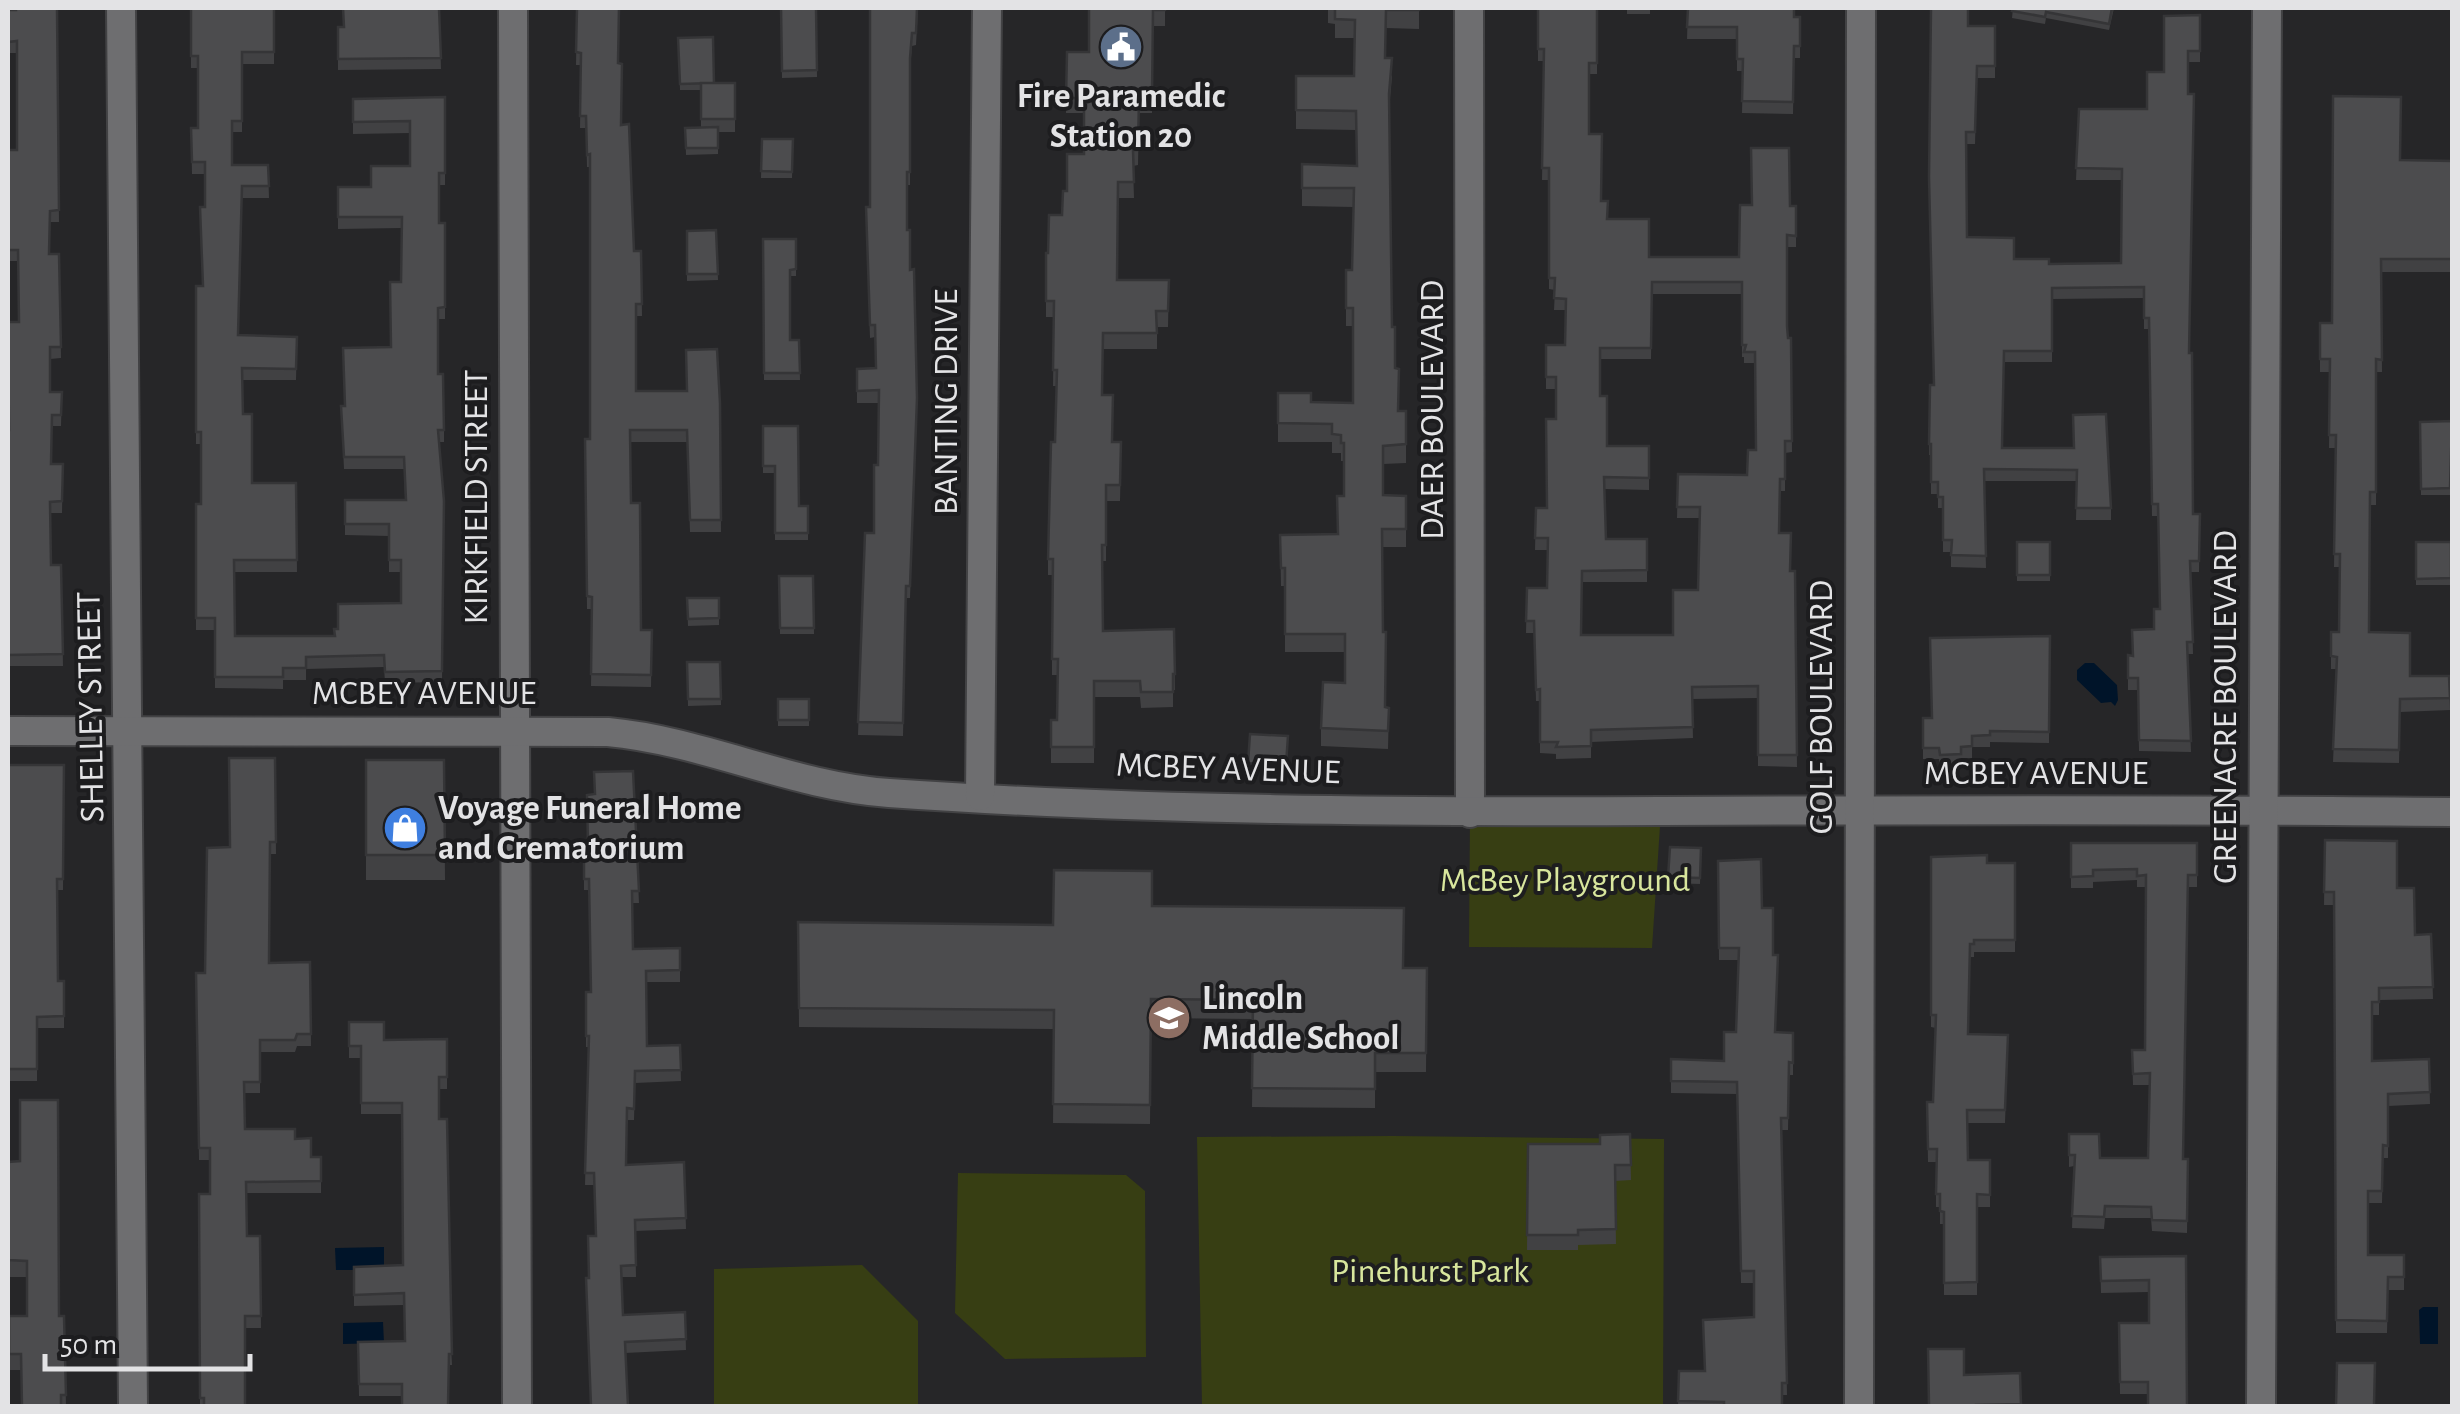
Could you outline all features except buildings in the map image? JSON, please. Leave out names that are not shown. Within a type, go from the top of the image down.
[{"type":"street","name":"SHELLEY STREET","points":[[121,8],[133,1406]]},
{"type":"street","name":"KIRKFIELD STREET","points":[[513,8],[517,1406]]},
{"type":"street","name":"BANTING DRIVE","points":[[980,796],[987,8]]},
{"type":"street","name":"DAER BOULEVARD","points":[[1469,8],[1470,813]]},
{"type":"street","name":"GOLF BOULEVARD","points":[[1858,1406],[1861,8]]},
{"type":"street","name":"GREENACRE BOULEVARD","points":[[2260,1406],[2267,8]]},
{"type":"street","name":"MCBEY AVENUE","points":[[8,731],[514,730],[633,734],[844,787],[1181,806],[1470,813],[2452,812]]},
{"type":"green space","name":"McBey Playground","points":[[1661,811],[1652,948],[1469,947],[1470,813]]},
{"type":"green space","name":"Pinehurst Park","points":[[1197,1137],[1664,1139],[1663,1406],[1202,1406]]},
{"type":"green space","points":[[958,1173],[1126,1175],[1145,1191],[1146,1357],[1005,1359],[955,1313]]},
{"type":"green space","points":[[862,1265],[918,1321],[918,1406],[714,1406],[714,1269]]},
{"type":"water","points":[[2085,663],[2094,663],[2117,685],[2115,706],[2111,702],[2101,703],[2077,680],[2077,670]]},
{"type":"water","points":[[384,1247],[384,1270],[336,1270],[335,1248]]},
{"type":"water","points":[[2438,1307],[2438,1344],[2420,1344],[2419,1310]]},
{"type":"water","points":[[383,1322],[384,1343],[343,1344],[343,1323]]},
{"type":"place","name":"Fire Paramedic Station 20","points":[[1121,47]]},
{"type":"place","name":"Voyage Funeral Home and Crematorium","points":[[405,828]]},
{"type":"place","name":"Lincoln Middle School","points":[[1169,1018]]}]
